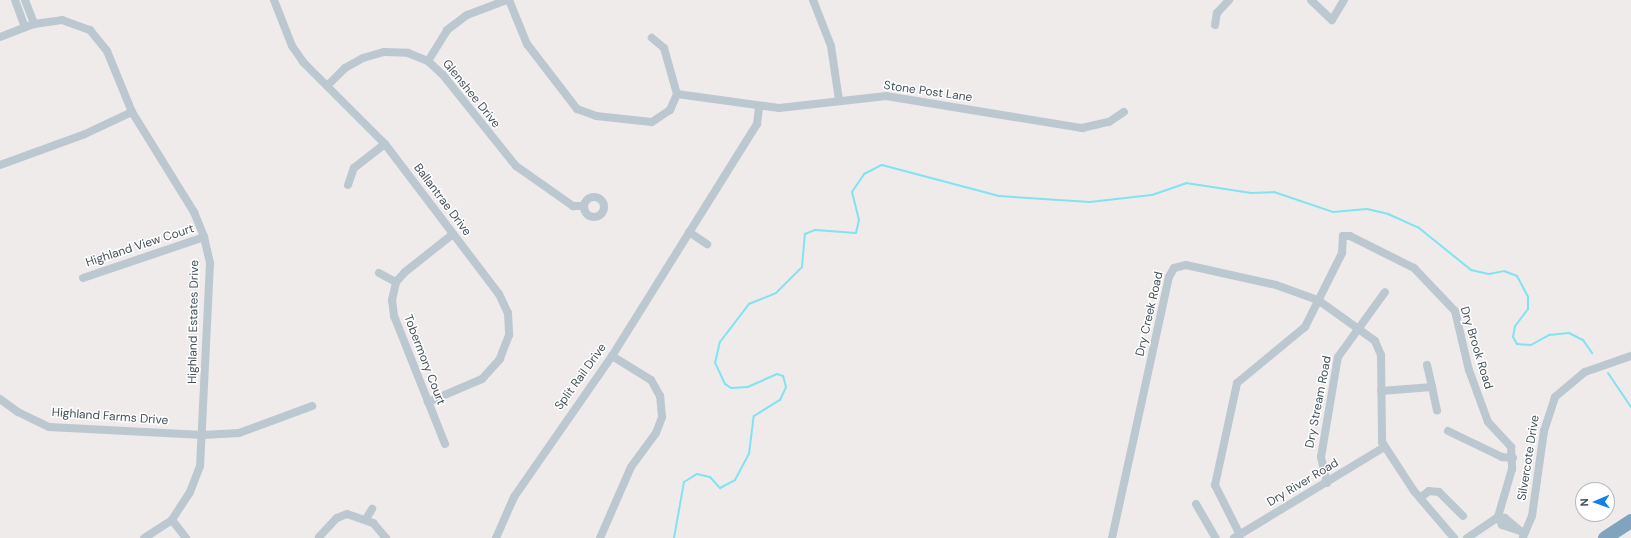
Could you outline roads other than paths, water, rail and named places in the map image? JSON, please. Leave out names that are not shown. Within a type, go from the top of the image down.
[{"type":"highway","points":[[1606,538],[1631,521]]},
{"type":"street","points":[[15,0],[25,28]]},
{"type":"street","points":[[25,0],[34,24]]},
{"type":"street","name":"Ballantrae Drive","points":[[274,0],[292,46],[327,86],[385,144],[499,294],[508,313],[509,335],[500,358],[482,379],[428,402]]},
{"type":"street","points":[[428,61],[447,30],[468,15],[508,0],[527,44],[577,109],[596,116],[652,122],[670,110],[677,94],[664,48],[652,38]]},
{"type":"street","points":[[813,0],[831,46],[839,100]]},
{"type":"street","points":[[1215,25],[1217,12],[1229,0]]},
{"type":"street","points":[[1311,0],[1332,20],[1344,0]]},
{"type":"street","name":"Highland Estates Drive","points":[[0,37],[34,24],[62,20],[90,30],[107,52],[132,112],[194,212],[204,237],[210,263],[203,435],[200,466],[190,492],[172,520],[144,538]]},
{"type":"street","name":"Glenshee Drive","points":[[327,86],[345,68],[363,58],[384,52],[408,53],[428,61],[443,74],[516,166],[573,206],[584,206]]},
{"type":"street","name":"Stone Post Lane","points":[[677,94],[759,107],[886,96],[1082,128],[1109,122],[1124,112]]},
{"type":"street","name":"Split Rail Drive","points":[[496,538],[514,497],[612,356],[757,124],[759,107]]},
{"type":"street","points":[[0,165],[85,134],[132,112]]},
{"type":"street","points":[[348,185],[354,168],[385,144]]},
{"type":"street","points":[[689,232],[706,244]]},
{"type":"street","points":[[379,273],[396,282],[453,234]]},
{"type":"street","name":"Dry Brook Road","points":[[1237,536],[1215,485],[1237,383],[1305,327],[1342,253],[1343,236],[1358,237],[1414,268],[1455,311],[1469,370],[1488,422],[1511,447],[1513,458]]},
{"type":"street","name":"Highland View Court","points":[[83,278],[204,237]]},
{"type":"street","name":"Dry Creek Road","points":[[1112,538],[1174,268],[1186,265],[1276,284],[1318,300],[1359,328],[1379,347],[1380,434],[1384,447],[1420,498],[1454,538]]},
{"type":"street","name":"Tobermory Court","points":[[396,282],[392,300],[394,316],[445,444]]},
{"type":"street","name":"Dry Stream Road","points":[[1327,483],[1321,457],[1338,357],[1385,292]]},
{"type":"street","points":[[600,538],[631,468],[656,432],[662,417],[660,396],[651,380],[612,356]]},
{"type":"street","name":"Silvercote Drive","points":[[1522,534],[1532,516],[1548,410],[1555,397],[1585,372],[1631,356]]},
{"type":"street","points":[[1427,365],[1437,410]]},
{"type":"street","points":[[1380,391],[1432,387]]},
{"type":"street","name":"Highland Farms Drive","points":[[0,399],[18,412],[49,427],[203,435],[239,433],[312,406]]},
{"type":"street","points":[[1448,431],[1502,457],[1513,458],[1505,502],[1498,517],[1467,538]]},
{"type":"street","name":"Dry River Road","points":[[1237,536],[1327,483],[1384,447]]},
{"type":"street","points":[[1420,498],[1429,491],[1439,492],[1463,516]]},
{"type":"street","points":[[1196,504],[1216,538]]},
{"type":"street","points":[[366,520],[372,509]]},
{"type":"street","points":[[319,537],[337,518],[347,514],[366,520],[386,538]]},
{"type":"street","points":[[1498,517],[1505,518],[1522,534]]},
{"type":"street","points":[[172,520],[186,538]]},
{"type":"waterway","points":[[674,538],[684,482],[697,474],[710,477],[720,488],[735,480],[749,454],[754,416],[780,400],[786,387],[783,376],[777,374],[748,387],[731,388],[725,384],[715,363],[720,342],[749,304],[776,293],[802,267],[805,234],[815,230],[856,233],[859,220],[852,192],[864,174],[882,165],[999,196],[1090,202],[1152,195],[1186,183],[1251,193],[1274,192],[1333,212],[1367,209],[1388,214],[1419,228],[1471,270],[1489,274],[1504,271],[1517,276],[1528,297],[1528,309],[1515,326],[1513,337],[1517,344],[1531,345],[1549,335],[1569,333],[1583,340],[1592,353]]},
{"type":"waterway","points":[[1608,373],[1631,407]]}]
